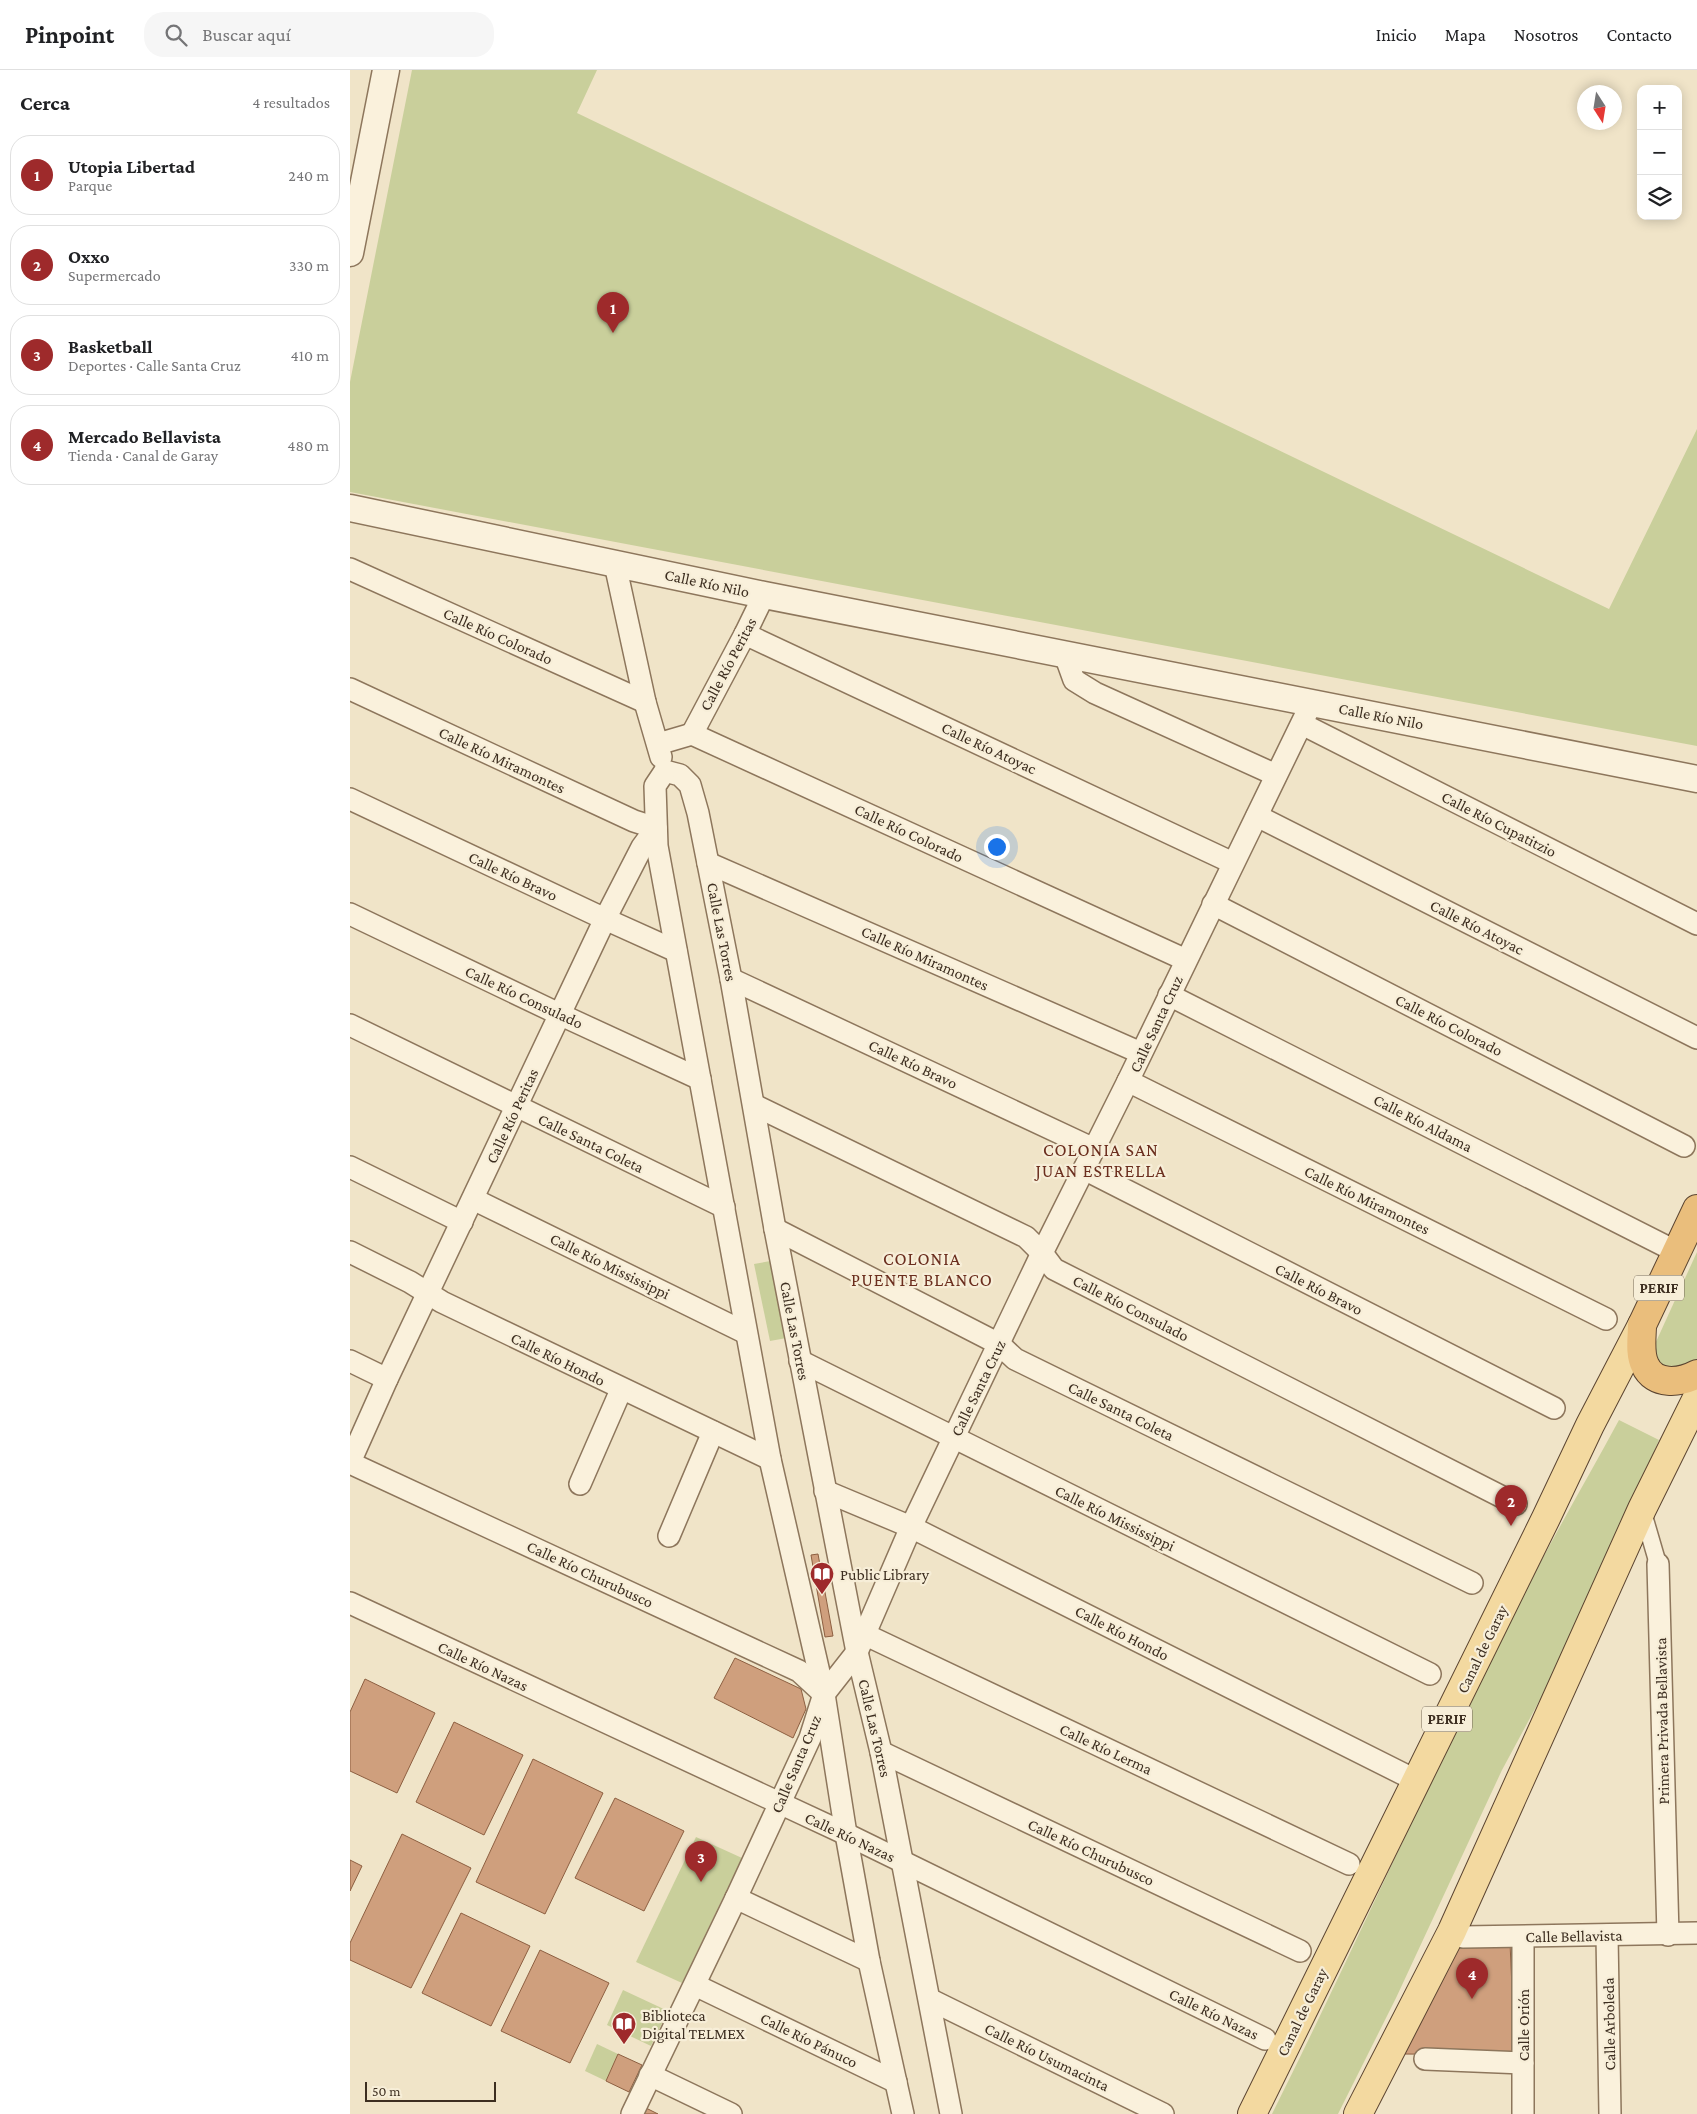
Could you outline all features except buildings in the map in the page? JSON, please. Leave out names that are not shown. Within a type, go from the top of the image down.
[{"type":"highway","name":"Canal de Garay","points":[[1642,1324],[1697,1209]]},
{"type":"highway","points":[[1642,1324],[1642,1345],[1645,1365],[1656,1378],[1673,1382],[1697,1374]]},
{"type":"main road","name":"Canal de Garay","points":[[1252,2114],[1590,1425],[1642,1324]]},
{"type":"main road","points":[[1358,2114],[1458,1934],[1642,1509],[1697,1398]]},
{"type":"street","points":[[350,253],[386,70]]},
{"type":"street","name":"Calle Río Nilo","points":[[350,508],[764,595],[1065,655],[1307,713],[1697,779]]},
{"type":"street","points":[[615,564],[645,702],[665,772],[655,786],[656,828],[676,951],[746,1333],[770,1459],[824,1694],[846,1834],[869,1961],[903,2114]]},
{"type":"street","name":"Calle Río Colorado","points":[[350,569],[645,702]]},
{"type":"street","name":"Calle Río Peritas","points":[[692,734],[764,595]]},
{"type":"street","name":"Calle Río Atoyac","points":[[745,634],[1233,863]]},
{"type":"street","points":[[1065,655],[1074,680],[1095,692],[1276,775]]},
{"type":"street","name":"Calle Río Miramontes","points":[[350,689],[634,821],[656,828]]},
{"type":"street","name":"Calle Santa Cruz","points":[[632,2114],[736,1898],[810,1738],[824,1694],[860,1643],[911,1527],[1042,1253],[1307,713]]},
{"type":"street","name":"Calle Río Cupatitzio","points":[[1307,713],[1697,924]]},
{"type":"street","points":[[658,744],[692,734]]},
{"type":"street","name":"Calle Río Colorado","points":[[692,734],[1186,960]]},
{"type":"street","name":"Calle Las Torres","points":[[665,772],[680,775],[690,785],[698,813],[731,979],[800,1361],[826,1491],[860,1643],[955,2112]]},
{"type":"street","name":"Calle Río Bravo","points":[[350,800],[676,951]]},
{"type":"street","name":"Calle Río Atoyac","points":[[1257,816],[1697,1038]]},
{"type":"street","name":"Calle Río Peritas","points":[[350,1462],[387,1379],[604,919],[642,847],[656,828]]},
{"type":"street","name":"Calle Río Miramontes","points":[[708,863],[1141,1053]]},
{"type":"street","name":"Calle Río Colorado","points":[[1213,904],[1684,1146]]},
{"type":"street","name":"Calle Río Consulado","points":[[350,914],[700,1079]]},
{"type":"street","name":"Calle Río Bravo","points":[[731,979],[1094,1149]]},
{"type":"street","name":"Calle Río Aldama","points":[[1169,995],[1677,1252]]},
{"type":"street","name":"Calle Santa Coleta","points":[[350,1025],[724,1207]]},
{"type":"street","name":"Calle Río Miramontes","points":[[1128,1081],[1606,1319]]},
{"type":"street","name":"Calle Río Consulado","points":[[754,1105],[1026,1237],[1042,1253],[1054,1269],[1516,1504]]},
{"type":"street","points":[[350,1167],[462,1222]]},
{"type":"street","name":"Calle Río Bravo","points":[[1084,1170],[1554,1408]]},
{"type":"street","name":"Calle Río Mississippi","points":[[473,1199],[746,1333]]},
{"type":"street","name":"Calle Santa Coleta","points":[[776,1229],[999,1344],[1015,1359],[1472,1583]]},
{"type":"street","name":"Calle Río Hondo","points":[[350,1252],[410,1282],[442,1302],[621,1390],[770,1459]]},
{"type":"street","points":[[350,1361],[387,1379]]},
{"type":"street","name":"Calle Río Mississippi","points":[[800,1361],[1430,1674]]},
{"type":"street","points":[[580,1484],[621,1390]]},
{"type":"street","points":[[669,1536],[713,1432]]},
{"type":"street","name":"Calle Río Churubusco","points":[[350,1462],[799,1672],[824,1694]]},
{"type":"street","name":"Calle Río Hondo","points":[[826,1491],[911,1527],[1417,1781]]},
{"type":"street","name":"Primera Privada Bellavista","points":[[1642,1509],[1658,1564],[1668,1935]]},
{"type":"street","name":"Calle Río Nazas","points":[[350,1603],[846,1834],[1265,2039]]},
{"type":"street","name":"Calle Río Lerma","points":[[860,1643],[1349,1864]]},
{"type":"street","name":"Calle Río Churubusco","points":[[881,1752],[1300,1951]]},
{"type":"street","points":[[736,1898],[869,1961]]},
{"type":"street","name":"Calle Bellavista","points":[[1458,1934],[1523,1937],[1697,1933]]},
{"type":"street","name":"Calle Arboleda","points":[[1607,1935],[1610,2114]]},
{"type":"street","name":"Calle Orión","points":[[1523,1937],[1523,2114]]},
{"type":"street","name":"Calle Río Pánuco","points":[[695,1984],[896,2082]]},
{"type":"street","name":"Calle Río Usumacinta","points":[[931,2000],[1163,2114]]},
{"type":"street","points":[[1424,2059],[1523,2063]]},
{"type":"street","points":[[650,2075],[731,2114]]},
{"type":"green space","points":[[412,70],[597,70],[577,113],[1609,609],[1697,429],[1697,746],[350,492],[350,382]]},
{"type":"green space","points":[[1697,1252],[1696,1366],[1662,1369],[1654,1359],[1655,1344]]},
{"type":"green space","points":[[776,1260],[792,1337],[770,1341],[754,1264]]},
{"type":"green space","points":[[1619,1420],[1659,1440],[1579,1627],[1502,1770],[1396,1998],[1338,2114],[1272,2114],[1488,1665],[1544,1556]]},
{"type":"green space","points":[[696,1837],[742,1858],[682,1983],[636,1962]]},
{"type":"green space","points":[[623,1990],[668,2011],[651,2046],[607,2025]]},
{"type":"green space","points":[[597,2044],[618,2054],[606,2081],[585,2071]]},
{"type":"place","name":"Utopia Libertad","points":[[613,333]]},
{"type":"place","name":"Oxxo","points":[[1511,1526]]},
{"type":"place","name":"Public Library","points":[[822,1595]]},
{"type":"place","name":"Basketball","points":[[701,1882]]},
{"type":"place","name":"Mercado Bellavista","points":[[1472,1999]]},
{"type":"place","name":"Biblioteca Digital TELMEX","points":[[624,2045]]},
{"type":"district","name":"COLONIA SAN JUAN ESTRELLA","points":[[1101,1160]]},
{"type":"district","name":"COLONIA PUENTE BLANCO","points":[[922,1269]]}]
